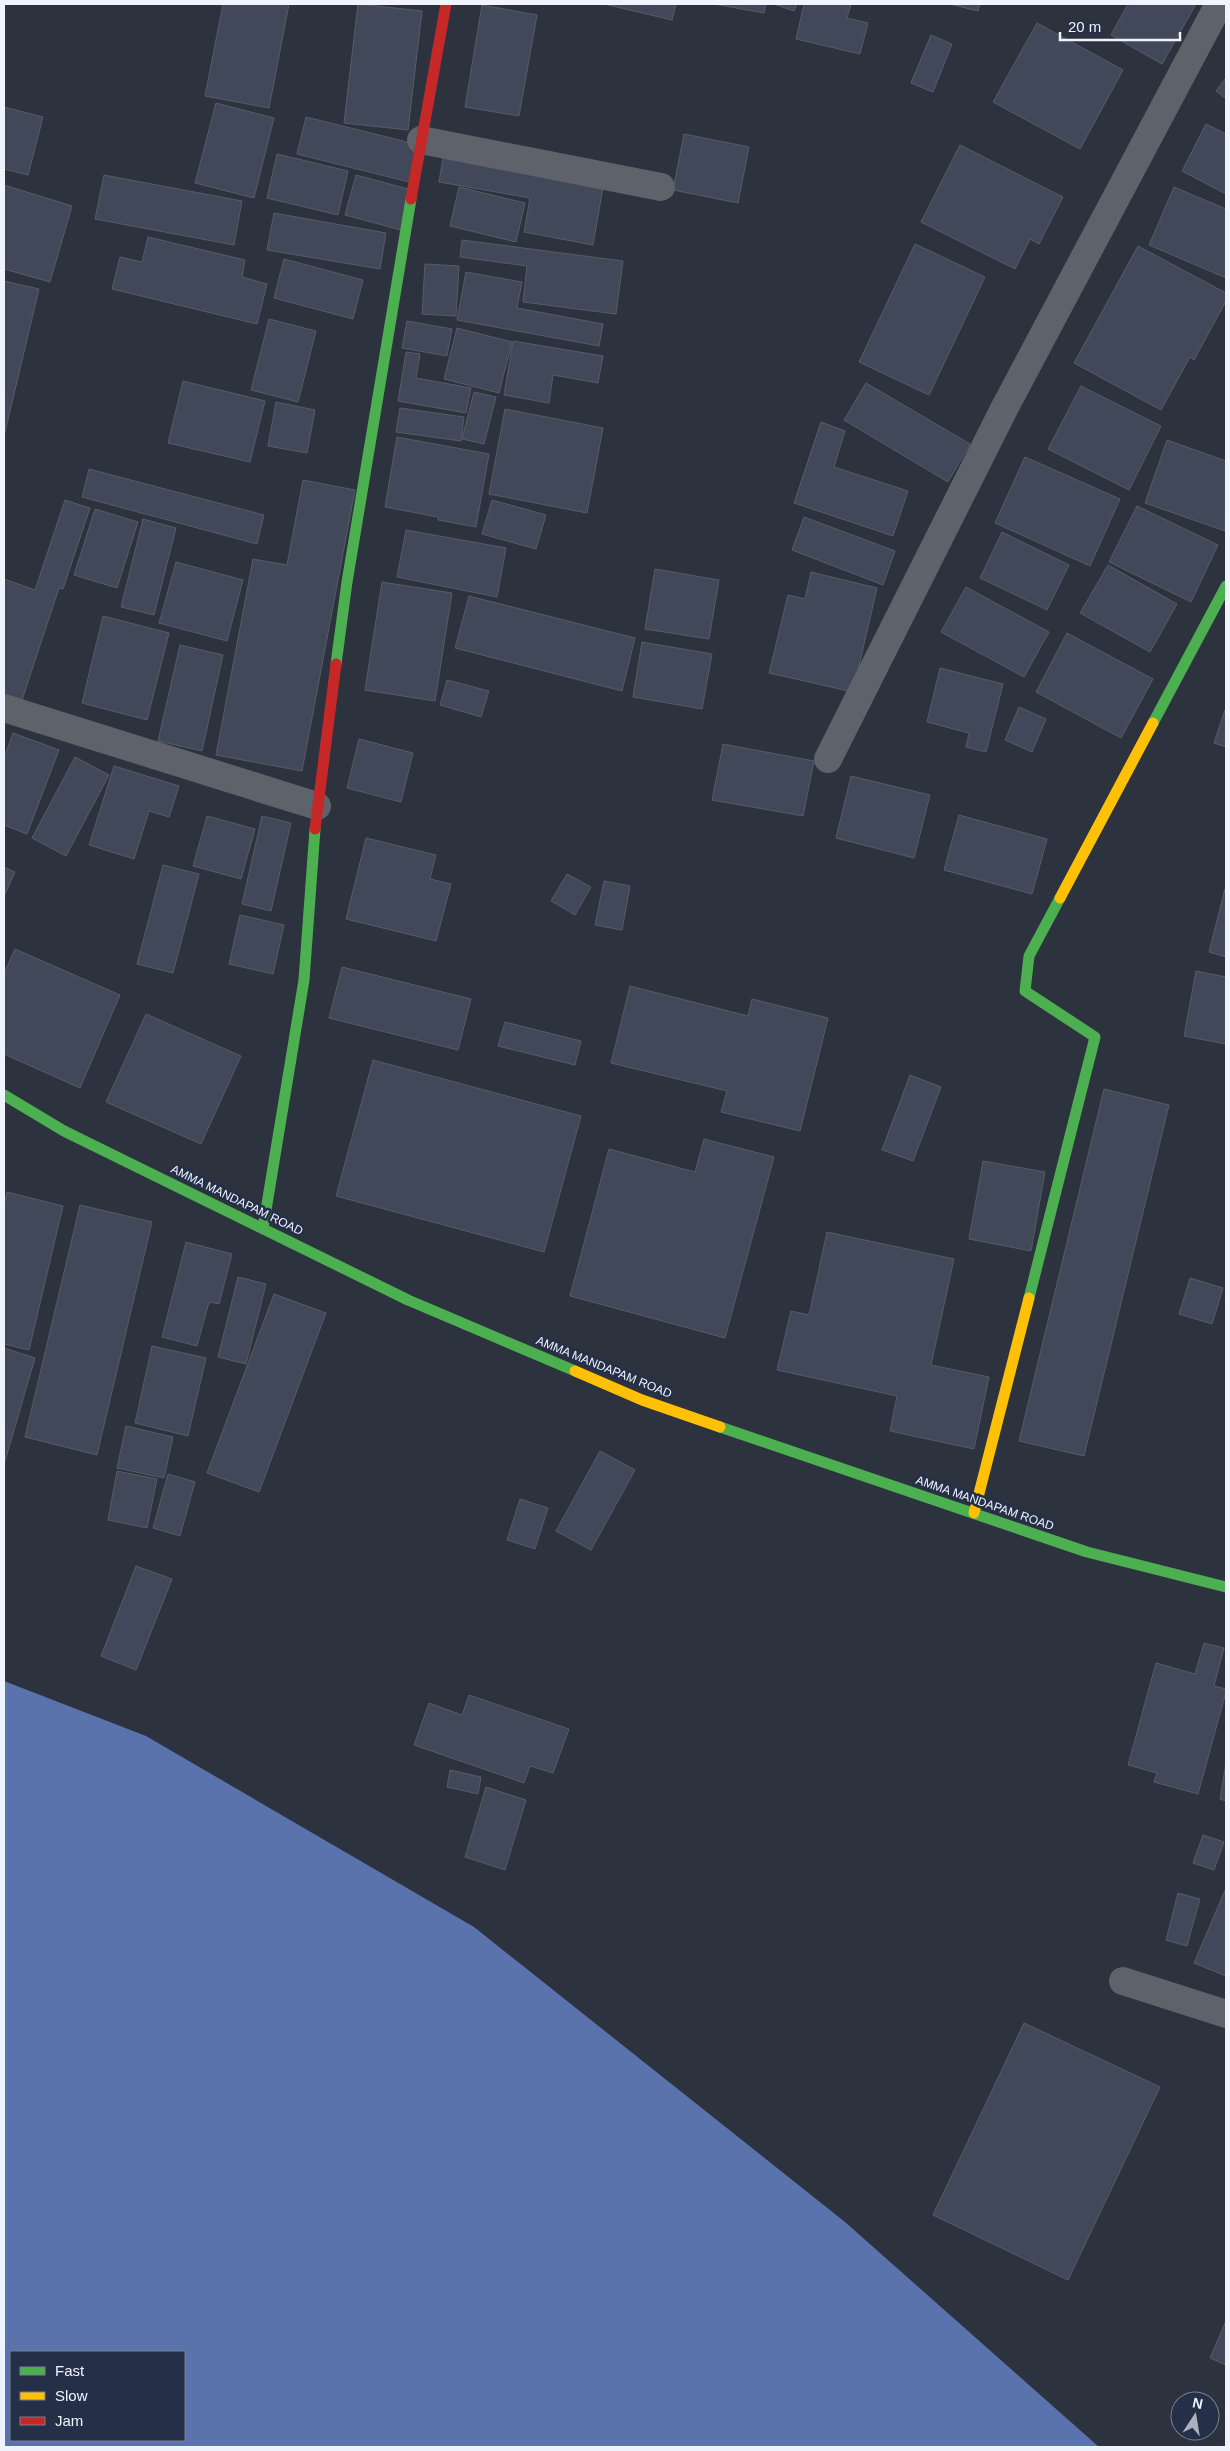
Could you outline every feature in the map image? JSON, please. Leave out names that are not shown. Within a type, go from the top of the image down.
[{"type":"street","points":[[263,1228],[304,980],[317,806],[347,582],[421,140],[446,4]]},
{"type":"street","points":[[828,759],[1005,407],[1219,4]]},
{"type":"street","points":[[421,140],[661,187]]},
{"type":"street","points":[[974,1513],[1095,1037],[1025,991],[1030,956],[1226,586]]},
{"type":"street","points":[[4,708],[317,806]]},
{"type":"street","name":"AMMA MANDAPAM ROAD","points":[[4,1095],[64,1131],[408,1300],[642,1400],[1087,1552],[1226,1587]]},
{"type":"street","points":[[1123,1981],[1226,2014]]},
{"type":"water","points":[[4,1681],[146,1736],[474,1927],[845,2222],[1099,2447],[4,2447]]},
{"type":"building","points":[[223,4],[289,4],[269,108],[205,96]]},
{"type":"building","points":[[358,4],[422,11],[408,130],[344,123]]},
{"type":"building","points":[[604,4],[676,4],[672,20]]},
{"type":"building","points":[[714,4],[766,4],[764,13]]},
{"type":"building","points":[[774,4],[797,4],[794,11]]},
{"type":"building","points":[[804,4],[851,4],[847,18],[868,23],[860,54],[796,39]]},
{"type":"building","points":[[950,4],[980,4],[978,11]]},
{"type":"building","points":[[1128,4],[1196,4],[1162,64],[1111,35]]},
{"type":"building","points":[[482,5],[537,15],[519,116],[465,107]]},
{"type":"building","points":[[1037,23],[1123,70],[1080,149],[993,102]]},
{"type":"building","points":[[931,35],[952,44],[933,92],[911,83]]},
{"type":"building","points":[[1226,78],[1226,99],[1216,91]]},
{"type":"building","points":[[216,103],[274,118],[254,198],[195,183]]},
{"type":"building","points":[[4,107],[43,117],[28,175],[4,169]]},
{"type":"building","points":[[306,117],[419,145],[409,182],[297,154]]},
{"type":"building","points":[[1206,124],[1226,134],[1226,194],[1182,171]]},
{"type":"building","points":[[684,134],[749,147],[738,203],[673,190]]},
{"type":"building","points":[[960,145],[1063,197],[1039,244],[1030,239],[1015,269],[921,222]]},
{"type":"building","points":[[277,154],[348,171],[338,215],[267,198]]},
{"type":"building","points":[[443,158],[603,187],[593,245],[524,232],[530,198],[439,182]]},
{"type":"building","points":[[104,175],[242,201],[234,245],[95,219]]},
{"type":"building","points":[[356,175],[412,190],[401,230],[345,215]]},
{"type":"building","points":[[4,185],[72,206],[50,282],[4,269]]},
{"type":"building","points":[[459,187],[525,203],[516,242],[450,226]]},
{"type":"building","points":[[1174,187],[1226,209],[1226,278],[1149,245]]},
{"type":"building","points":[[274,213],[386,233],[380,269],[267,250]]},
{"type":"building","points":[[148,237],[245,260],[242,277],[267,284],[257,324],[112,289],[120,257],[142,262]]},
{"type":"building","points":[[462,240],[623,261],[616,314],[523,302],[527,266],[460,257]]},
{"type":"building","points":[[915,244],[985,277],[929,395],[859,362]]},
{"type":"building","points":[[1138,246],[1226,293],[1226,301],[1194,360],[1190,357],[1161,410],[1074,363]]},
{"type":"building","points":[[284,259],[363,280],[353,319],[274,298]]},
{"type":"building","points":[[425,264],[459,266],[456,316],[422,314]]},
{"type":"building","points":[[466,272],[522,282],[517,308],[603,324],[599,346],[457,320]]},
{"type":"building","points":[[4,281],[39,289],[4,436]]},
{"type":"building","points":[[269,319],[316,331],[298,402],[251,390]]},
{"type":"building","points":[[407,321],[452,329],[447,356],[402,348]]},
{"type":"building","points":[[457,328],[512,342],[499,393],[444,379]]},
{"type":"building","points":[[513,341],[603,356],[598,383],[553,375],[549,403],[504,395]]},
{"type":"building","points":[[406,352],[420,354],[416,378],[471,388],[466,413],[398,401]]},
{"type":"building","points":[[183,381],[265,401],[250,462],[168,443]]},
{"type":"building","points":[[866,383],[970,444],[948,482],[844,420]]},
{"type":"building","points":[[1081,386],[1161,426],[1129,490],[1048,449]]},
{"type":"building","points":[[474,392],[496,397],[484,444],[462,439]]},
{"type":"building","points":[[276,402],[315,410],[307,453],[268,446]]},
{"type":"building","points":[[400,408],[464,417],[461,441],[396,432]]},
{"type":"building","points":[[505,409],[603,428],[587,513],[489,494]]},
{"type":"building","points":[[821,422],[845,431],[834,467],[908,491],[893,536],[794,503]]},
{"type":"building","points":[[397,437],[489,454],[476,527],[438,520],[438,517],[385,507]]},
{"type":"building","points":[[1167,440],[1226,461],[1225,531],[1145,503]]},
{"type":"building","points":[[1025,457],[1120,499],[1090,566],[995,523]]},
{"type":"building","points":[[89,469],[264,515],[257,544],[82,497]]},
{"type":"building","points":[[303,480],[355,490],[302,771],[216,755],[253,559],[287,565]]},
{"type":"building","points":[[65,500],[90,508],[63,589],[59,588],[22,700],[4,694],[4,579],[35,590]]},
{"type":"building","points":[[492,500],[546,515],[536,549],[482,534]]},
{"type":"building","points":[[1137,506],[1218,545],[1191,602],[1109,562]]},
{"type":"building","points":[[95,509],[138,522],[117,588],[74,575]]},
{"type":"building","points":[[804,517],[895,551],[883,585],[792,550]]},
{"type":"building","points":[[143,519],[176,528],[154,615],[121,607]]},
{"type":"building","points":[[406,530],[506,548],[497,597],[397,577]]},
{"type":"building","points":[[1002,532],[1069,565],[1047,610],[980,578]]},
{"type":"building","points":[[176,562],[243,580],[227,641],[159,623]]},
{"type":"building","points":[[1108,565],[1177,604],[1150,652],[1080,613]]},
{"type":"building","points":[[655,569],[719,580],[709,639],[645,629]]},
{"type":"building","points":[[811,572],[877,588],[853,692],[769,673],[788,595],[805,599]]},
{"type":"building","points":[[382,582],[452,593],[435,701],[365,690]]},
{"type":"building","points":[[966,587],[1049,632],[1024,677],[941,632]]},
{"type":"building","points":[[469,596],[635,638],[622,691],[455,648]]},
{"type":"building","points":[[103,616],[169,633],[147,720],[82,703]]},
{"type":"building","points":[[1067,633],[1153,679],[1121,738],[1036,692]]},
{"type":"building","points":[[642,642],[712,654],[702,709],[633,697]]},
{"type":"building","points":[[180,645],[223,655],[202,751],[158,741]]},
{"type":"building","points":[[940,668],[1003,684],[986,752],[966,747],[969,733],[927,722]]},
{"type":"building","points":[[447,680],[489,691],[481,717],[440,705]]},
{"type":"building","points":[[1019,707],[1046,719],[1032,752],[1005,740]]},
{"type":"building","points":[[1226,707],[1226,747],[1214,743]]},
{"type":"building","points":[[13,733],[59,750],[27,834],[4,825],[4,758]]},
{"type":"building","points":[[359,739],[413,753],[401,802],[347,788]]},
{"type":"building","points":[[723,744],[814,761],[803,816],[712,800]]},
{"type":"building","points":[[75,757],[109,775],[66,856],[32,838]]},
{"type":"building","points":[[114,766],[179,786],[169,817],[149,811],[134,859],[89,845]]},
{"type":"building","points":[[851,776],[930,795],[914,858],[836,838]]},
{"type":"building","points":[[959,815],[1047,839],[1032,894],[944,870]]},
{"type":"building","points":[[207,816],[255,829],[241,879],[193,866]]},
{"type":"building","points":[[262,816],[291,823],[271,911],[242,904]]},
{"type":"building","points":[[366,838],[436,855],[430,879],[451,884],[436,941],[346,919]]},
{"type":"building","points":[[163,865],[199,874],[173,973],[137,964]]},
{"type":"building","points":[[4,867],[15,872],[4,896]]},
{"type":"building","points":[[567,874],[591,887],[575,915],[551,901]]},
{"type":"building","points":[[604,881],[630,886],[622,930],[595,925]]},
{"type":"building","points":[[1226,885],[1226,957],[1209,952]]},
{"type":"building","points":[[240,915],[284,925],[273,974],[229,964]]},
{"type":"building","points":[[15,949],[120,995],[80,1088],[4,1054],[4,974]]},
{"type":"building","points":[[342,967],[471,999],[458,1050],[329,1018]]},
{"type":"building","points":[[1196,971],[1226,977],[1226,1044],[1184,1036]]},
{"type":"building","points":[[630,986],[748,1016],[752,999],[828,1018],[800,1131],[721,1112],[727,1091],[611,1063]]},
{"type":"building","points":[[146,1014],[241,1056],[201,1144],[106,1102]]},
{"type":"building","points":[[505,1022],[581,1041],[575,1065],[498,1046]]},
{"type":"building","points":[[373,1060],[581,1116],[544,1252],[336,1196]]},
{"type":"building","points":[[910,1075],[941,1087],[913,1161],[882,1150]]},
{"type":"building","points":[[1104,1089],[1169,1105],[1084,1456],[1019,1441]]},
{"type":"building","points":[[704,1139],[774,1157],[725,1338],[570,1296],[609,1149],[695,1172]]},
{"type":"building","points":[[983,1161],[1045,1172],[1031,1251],[969,1239]]},
{"type":"building","points":[[7,1192],[63,1206],[29,1350],[4,1344],[4,1206]]},
{"type":"building","points":[[80,1205],[152,1222],[97,1455],[25,1437]]},
{"type":"building","points":[[827,1232],[954,1259],[931,1365],[989,1377],[974,1449],[890,1431],[897,1396],[777,1370],[791,1311],[809,1315]]},
{"type":"building","points":[[186,1242],[232,1254],[219,1304],[209,1302],[197,1346],[162,1337]]},
{"type":"building","points":[[238,1277],[266,1284],[246,1364],[218,1357]]},
{"type":"building","points":[[1190,1278],[1223,1288],[1212,1324],[1179,1314]]},
{"type":"building","points":[[274,1294],[326,1313],[259,1492],[207,1473]]},
{"type":"building","points":[[152,1346],[206,1358],[188,1436],[135,1423]]},
{"type":"building","points":[[4,1348],[35,1358],[5,1461],[4,1460]]},
{"type":"building","points":[[126,1426],[173,1437],[164,1478],[117,1468]]},
{"type":"building","points":[[600,1451],[635,1470],[591,1550],[556,1531]]},
{"type":"building","points":[[117,1471],[157,1479],[147,1528],[108,1520]]},
{"type":"building","points":[[168,1474],[195,1482],[180,1536],[153,1528]]},
{"type":"building","points":[[520,1499],[548,1508],[535,1549],[507,1540]]},
{"type":"building","points":[[136,1566],[172,1579],[136,1670],[101,1656]]},
{"type":"building","points":[[1204,1643],[1224,1648],[1214,1686],[1226,1689],[1226,1692],[1198,1794],[1154,1782],[1157,1773],[1128,1765],[1156,1663],[1195,1674]]},
{"type":"building","points":[[469,1695],[569,1729],[553,1773],[530,1766],[524,1783],[414,1745],[429,1703],[462,1715]]},
{"type":"building","points":[[1226,1763],[1226,1801],[1220,1799]]},
{"type":"building","points":[[450,1770],[481,1777],[478,1794],[447,1787]]},
{"type":"building","points":[[486,1787],[526,1800],[505,1870],[465,1857]]},
{"type":"building","points":[[1203,1835],[1224,1842],[1214,1870],[1193,1863]]},
{"type":"building","points":[[1226,1888],[1226,1976],[1194,1963]]},
{"type":"building","points":[[1178,1893],[1200,1899],[1187,1946],[1166,1940]]},
{"type":"building","points":[[1024,2023],[1160,2087],[1068,2280],[933,2215]]},
{"type":"building","points":[[1226,2321],[1226,2365],[1210,2358]]},
{"type":"traffic: fast","points":[[336,664],[347,582],[411,199]]},
{"type":"traffic: fast","points":[[1153,723],[1226,586]]},
{"type":"traffic: fast","points":[[263,1228],[304,980],[315,829]]},
{"type":"traffic: fast","points":[[1029,1298],[1095,1037],[1025,991],[1029,956],[1060,898]]},
{"type":"traffic: fast","points":[[4,1095],[64,1131],[408,1300],[575,1371]]},
{"type":"traffic: fast","points":[[720,1427],[1087,1552],[1226,1587]]},
{"type":"traffic: slow","points":[[1060,898],[1153,723]]},
{"type":"traffic: slow","points":[[974,1513],[1029,1298]]},
{"type":"traffic: slow","points":[[575,1371],[642,1400],[720,1427]]},
{"type":"traffic: jam","points":[[411,199],[446,4]]},
{"type":"traffic: jam","points":[[315,829],[336,664]]}]
